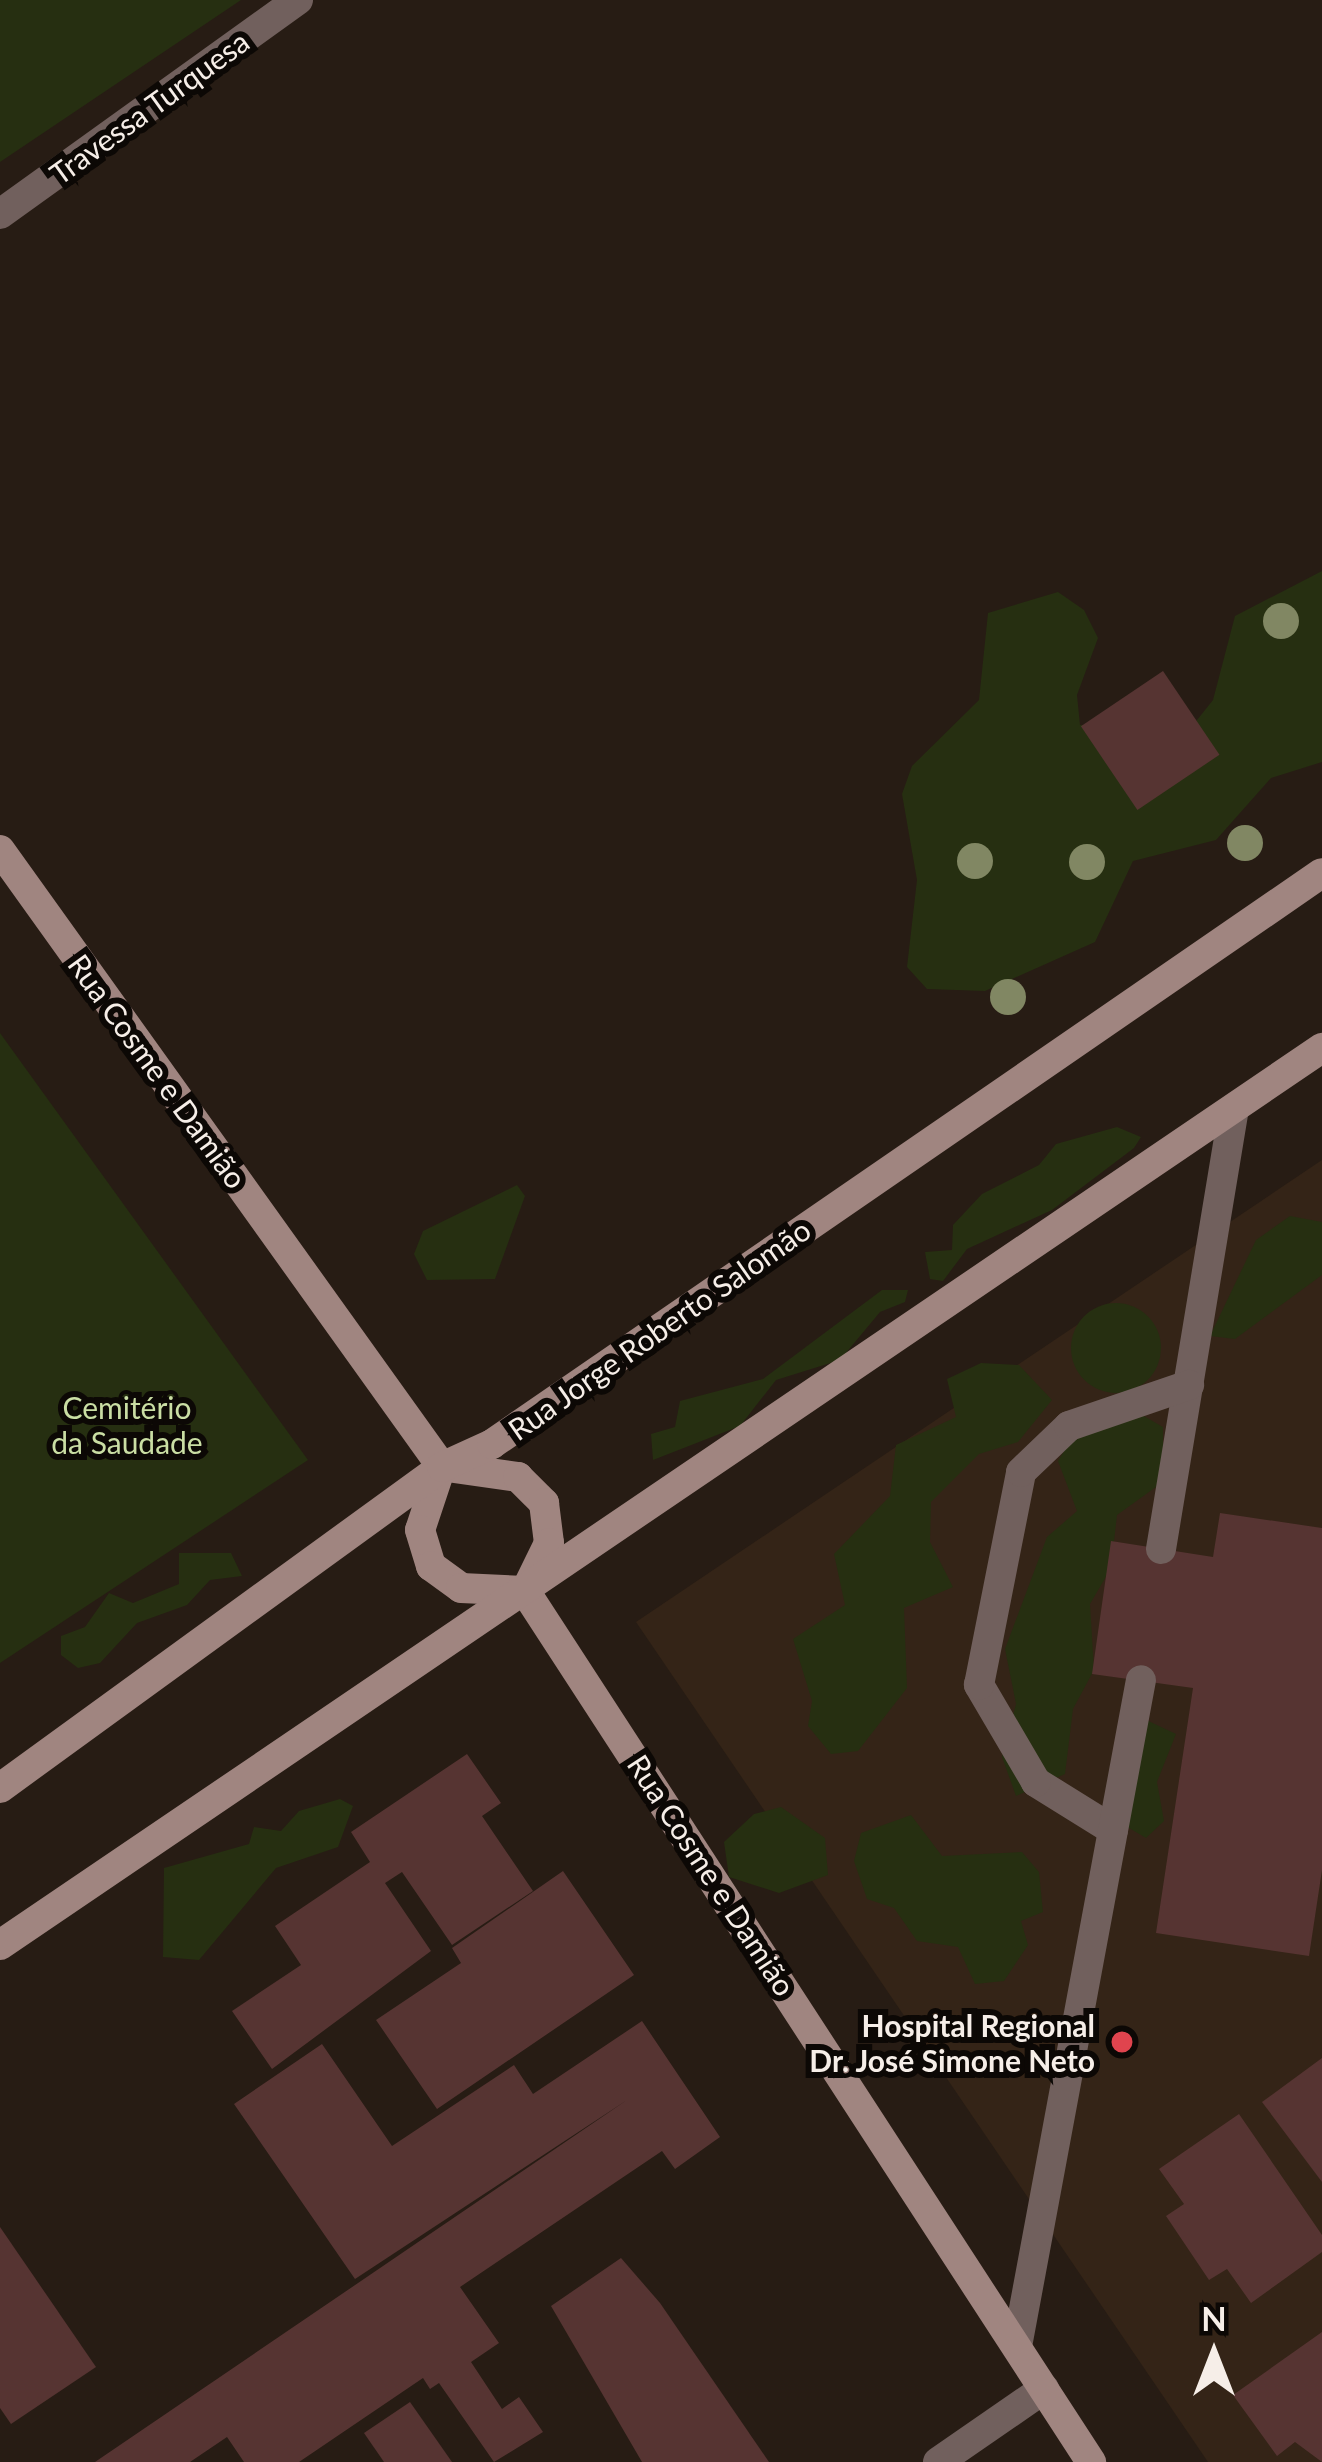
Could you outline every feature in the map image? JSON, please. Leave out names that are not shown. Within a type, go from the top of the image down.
[{"type":"main road","name":"Rua Cosme e Damião","points":[[0,850],[442,1467]]},
{"type":"main road","name":"Rua Jorge Roberto Salomão","points":[[0,1788],[442,1467],[492,1444],[1322,873]]},
{"type":"main road","points":[[0,1945],[1322,1048]]},
{"type":"main road","points":[[442,1467],[518,1477],[544,1503],[549,1543],[525,1591],[461,1588],[431,1566],[420,1530],[442,1467]]},
{"type":"main road","name":"Rua Cosme e Damião","points":[[525,1591],[1018,2341],[1090,2462]]},
{"type":"street","name":"Travessa Turquesa","points":[[0,214],[298,0]]},
{"type":"street","points":[[1160,1549],[1234,1110]]},
{"type":"street","points":[[1113,1830],[1036,1782],[979,1685],[1021,1472],[1070,1426],[1189,1384]]},
{"type":"street","points":[[1018,2341],[1141,1680]]},
{"type":"street","points":[[938,2462],[1044,2389]]},
{"type":"shaded area","name":"Hospital Regional Dr. José Simone Neto","points":[[1322,1160],[1322,2462],[1208,2462],[636,1622]]},
{"type":"green space","points":[[0,0],[241,0],[0,162]]},
{"type":"green space","points":[[1322,571],[1322,762],[1271,778],[1216,840],[1133,861],[1095,942],[985,991],[927,989],[907,967],[917,880],[902,794],[912,766],[979,700],[988,613],[1058,592],[1084,610],[1098,638],[1077,695],[1080,725],[1193,725],[1213,700],[1235,616]]},
{"type":"green space","name":"Cemitério da Saudade","points":[[0,1033],[308,1460],[0,1663]]},
{"type":"green space","points":[[1117,1127],[1141,1137],[1134,1148],[1052,1210],[967,1249],[943,1281],[930,1279],[925,1252],[952,1250],[953,1225],[982,1194],[1039,1165],[1056,1144]]},
{"type":"green space","points":[[517,1185],[525,1196],[495,1279],[427,1280],[414,1254],[423,1231]]},
{"type":"green space","points":[[1290,1216],[1322,1222],[1322,1275],[1235,1339],[1210,1336],[1256,1240]]},
{"type":"green space","points":[[882,1290],[908,1290],[905,1302],[880,1312],[840,1360],[776,1380],[740,1426],[653,1460],[651,1434],[675,1427],[680,1401],[763,1379]]},
{"type":"green space","points":[[1116,1303],[1133,1306],[1148,1316],[1158,1331],[1158,1365],[1148,1380],[1133,1390],[1116,1393],[1099,1390],[1084,1380],[1074,1365],[1071,1348],[1074,1331],[1084,1316],[1099,1306]]},
{"type":"green space","points":[[981,1363],[1019,1365],[1052,1400],[1018,1442],[979,1454],[931,1502],[930,1542],[953,1587],[904,1608],[907,1688],[858,1751],[831,1754],[808,1726],[812,1701],[793,1639],[845,1605],[834,1554],[890,1496],[896,1445],[956,1417],[947,1379]]},
{"type":"green space","points":[[1135,1411],[1163,1427],[1163,1482],[1117,1515],[1111,1568],[1090,1604],[1094,1670],[1073,1709],[1065,1774],[1016,1796],[1002,1757],[1016,1704],[1005,1649],[1047,1537],[1077,1511],[1058,1461],[1072,1438]]},
{"type":"green space","points":[[179,1553],[231,1553],[242,1576],[210,1580],[187,1605],[137,1623],[100,1663],[78,1668],[61,1655],[61,1636],[85,1627],[109,1593],[133,1603],[179,1584]]},
{"type":"green space","points":[[1142,1718],[1176,1734],[1157,1782],[1164,1821],[1146,1838],[1124,1825]]},
{"type":"green space","points":[[340,1799],[353,1806],[338,1847],[276,1868],[199,1960],[163,1957],[164,1868],[249,1844],[254,1827],[281,1831],[299,1811]]},
{"type":"green space","points":[[781,1807],[825,1838],[828,1875],[779,1893],[729,1877],[724,1842],[754,1814]]},
{"type":"green space","points":[[911,1815],[942,1856],[1022,1852],[1039,1872],[1043,1912],[1021,1921],[1028,1945],[1004,1981],[975,1984],[958,1947],[917,1941],[894,1908],[867,1899],[854,1861],[861,1833]]},
{"type":"building","points":[[1163,671],[1219,755],[1137,810],[1081,726]]},
{"type":"building","points":[[1220,1513],[1322,1528],[1322,1870],[1309,1956],[1156,1933],[1193,1688],[1092,1674],[1111,1541],[1213,1557]]},
{"type":"building","points":[[467,1754],[501,1803],[482,1816],[533,1891],[452,1945],[402,1872],[385,1883],[431,1951],[272,2069],[232,2011],[301,1965],[275,1926],[370,1862],[351,1832]]},
{"type":"building","points":[[563,1871],[634,1975],[437,2109],[376,2020],[461,1963],[452,1948]]},
{"type":"building","points":[[642,2021],[720,2137],[675,2169],[662,2151],[460,2287],[499,2343],[471,2362],[502,2409],[519,2397],[543,2432],[494,2462],[439,2383],[430,2389],[423,2378],[299,2462],[244,2462],[227,2437],[190,2462],[95,2462],[627,2100],[355,2279],[234,2104],[322,2044],[392,2146],[514,2065],[533,2094]]},
{"type":"building","points":[[1322,2058],[1322,2182],[1262,2102]]},
{"type":"building","points":[[1239,2114],[1322,2235],[1322,2252],[1251,2303],[1227,2269],[1209,2280],[1166,2216],[1184,2204],[1159,2169]]},
{"type":"building","points":[[0,2227],[96,2367],[11,2424],[0,2408]]},
{"type":"building","points":[[621,2258],[660,2303],[769,2462],[642,2462],[551,2306]]},
{"type":"building","points":[[1322,2332],[1322,2462],[1295,2442],[1277,2456],[1233,2395]]},
{"type":"building","points":[[410,2402],[452,2462],[384,2462],[364,2433]]},
{"type":"place","name":"Hospital Regional Dr. José Simone Neto","points":[[1122,2042]]}]
